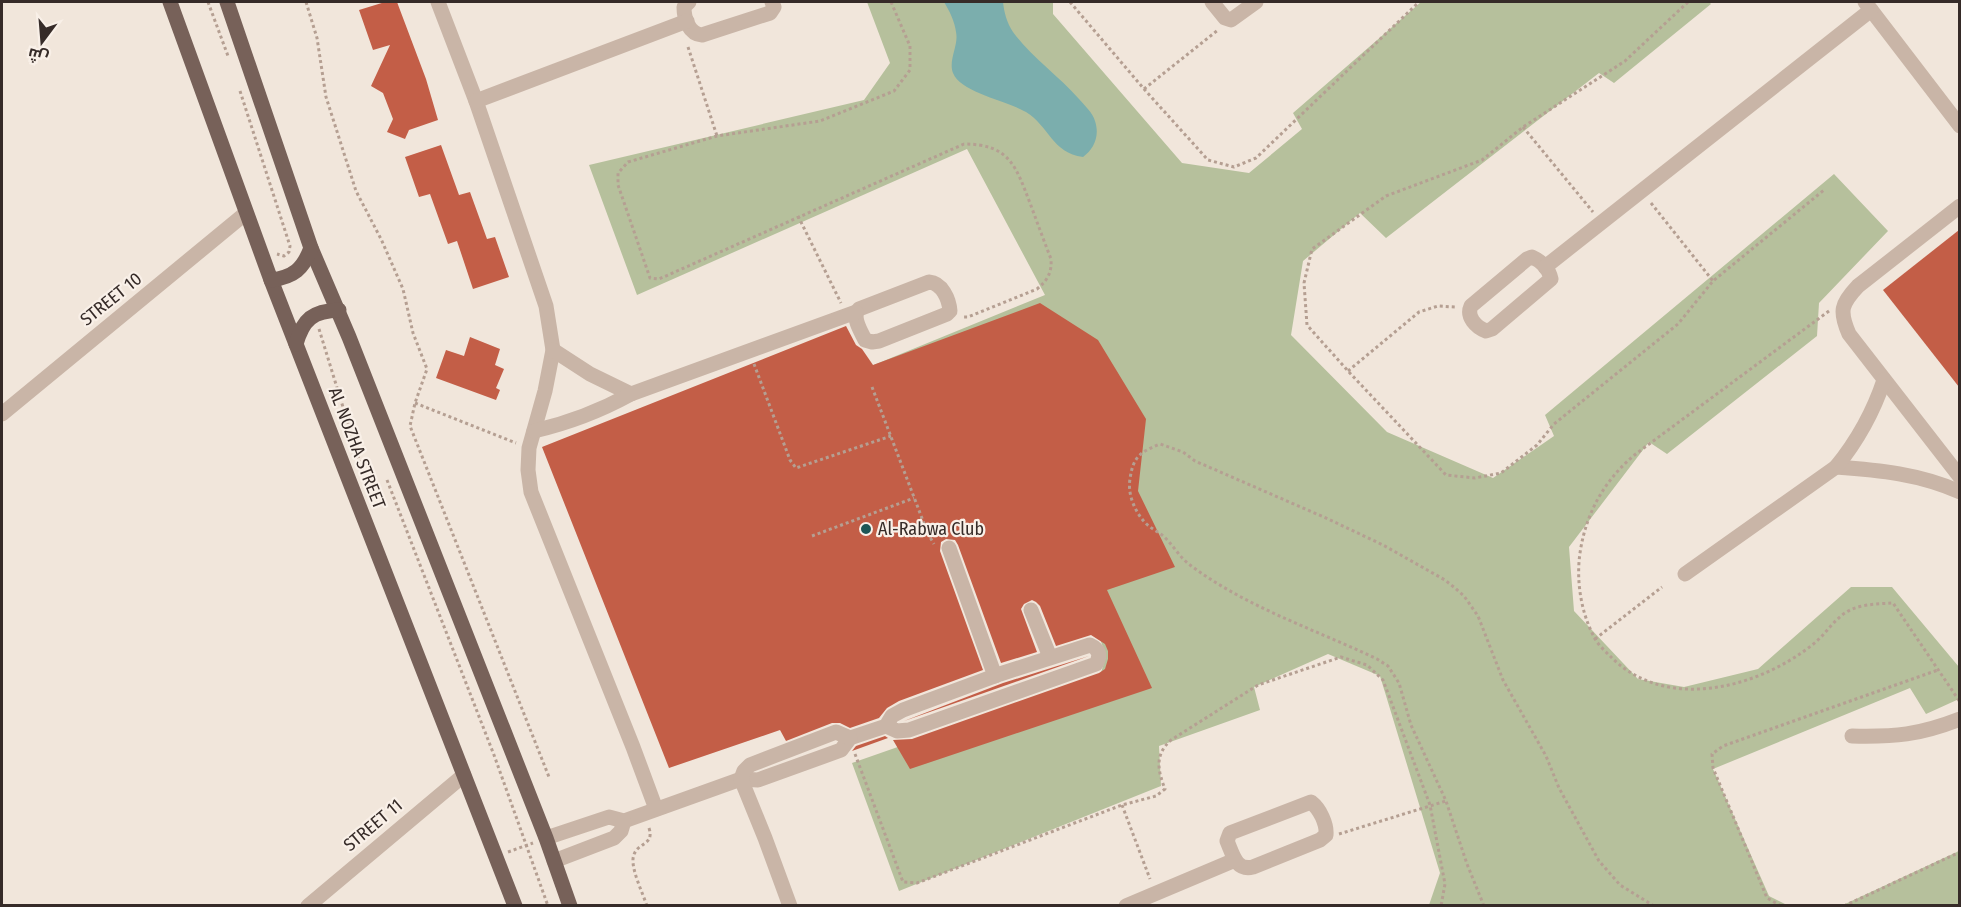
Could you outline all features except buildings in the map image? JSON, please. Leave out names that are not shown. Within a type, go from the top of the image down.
[{"type":"main road","name":"AL NOZHA STREET","points":[[170,2],[271,280],[515,906]]},
{"type":"main road","name":"AL NOZHA STREET","points":[[227,2],[311,248],[339,310],[546,838],[570,906]]},
{"type":"main road","points":[[271,280],[285,278],[297,271],[306,261],[311,248]]},
{"type":"main road","points":[[296,344],[300,329],[310,317],[323,310],[339,310]]},
{"type":"street","points":[[438,2],[476,101],[546,306],[553,350],[545,391],[529,448],[528,470],[531,492],[633,747],[650,812]]},
{"type":"street","points":[[683,22],[684,7],[689,2]]},
{"type":"street","points":[[683,22],[696,34],[702,35],[770,13],[774,7],[772,2]]},
{"type":"street","points":[[1212,2],[1225,18],[1231,20],[1256,2]]},
{"type":"street","points":[[1545,267],[1868,6],[1959,126]]},
{"type":"street","points":[[476,101],[683,22]]},
{"type":"street","points":[[1959,206],[1858,286],[1845,299],[1842,317],[1849,333],[1959,477]]},
{"type":"street","name":"STREET 10","points":[[2,414],[246,213]]},
{"type":"street","points":[[1532,257],[1545,267],[1551,279],[1548,283],[1492,329],[1486,331],[1480,329],[1469,316],[1471,306],[1527,259],[1532,257]]},
{"type":"street","points":[[534,431],[583,417],[631,394],[852,314],[859,309],[929,282],[940,286],[950,306],[947,314],[872,342],[865,340],[856,317],[852,314]]},
{"type":"street","points":[[553,350],[590,374],[631,394]]},
{"type":"street","points":[[1685,574],[1836,467],[1866,427],[1884,380]]},
{"type":"street","points":[[1836,467],[1875,469],[1910,475],[1945,485],[1959,492]]},
{"type":"street","points":[[949,548],[997,675],[1008,696]]},
{"type":"street","points":[[1031,610],[1050,657]]},
{"type":"street","points":[[790,906],[741,778],[750,765],[836,732],[850,738],[886,726],[892,716],[903,710],[1050,657],[1090,645],[1099,652],[1096,664],[1008,696],[909,730],[897,731],[886,726]]},
{"type":"street","points":[[1852,736],[1892,737],[1932,730],[1959,719]]},
{"type":"street","name":"STREET 11","points":[[308,906],[464,775]]},
{"type":"street","points":[[546,838],[609,818],[624,821],[741,778]]},
{"type":"street","points":[[1311,802],[1317,807],[1327,829],[1326,835],[1320,840],[1245,869],[1238,866],[1227,841],[1230,833],[1311,802]]},
{"type":"street","points":[[554,861],[614,838],[621,831],[624,821]]},
{"type":"street","points":[[1126,906],[1235,860]]},
{"type":"path","points":[[208,2],[228,56]]},
{"type":"path","points":[[306,2],[317,38],[326,97],[356,191],[403,289],[413,333],[427,369],[410,426],[549,777]]},
{"type":"path","points":[[891,2],[910,46],[910,70],[894,91],[820,121],[717,136],[628,162],[618,173],[618,185],[650,278],[659,279],[964,144],[984,146],[1002,154],[1016,168],[1052,260],[1050,275],[1046,282],[1037,289],[968,317],[957,318],[947,314]]},
{"type":"path","points":[[1070,2],[1208,160],[1234,167],[1256,158],[1419,2]]},
{"type":"path","points":[[1144,89],[1231,20]]},
{"type":"path","points":[[683,22],[717,136]]},
{"type":"path","points":[[239,89],[290,246],[289,252],[284,255],[279,255],[275,251]]},
{"type":"path","points":[[1523,127],[1602,223]]},
{"type":"path","points":[[1641,191],[1713,281]]},
{"type":"path","points":[[798,216],[852,314]]},
{"type":"path","points":[[1348,371],[1419,312],[1428,308],[1448,306],[1468,312]]},
{"type":"path","points":[[749,351],[790,460],[796,468],[891,436]]},
{"type":"path","points":[[872,387],[928,534],[936,546],[949,548]]},
{"type":"path","points":[[415,403],[529,448]]},
{"type":"path","points":[[1484,906],[1446,801],[1411,725],[1399,683],[1388,666],[1348,645],[1286,619],[1187,563],[1163,535],[1149,526],[1138,514],[1131,500],[1129,483],[1132,467],[1143,451],[1160,444],[1183,452],[1195,461],[1383,545],[1455,588],[1478,616],[1503,680],[1546,756],[1559,788],[1599,861],[1620,885],[1654,906]]},
{"type":"path","points":[[385,473],[492,747],[548,906]]},
{"type":"path","points":[[812,536],[915,498]]},
{"type":"path","points":[[1595,639],[1662,587]]},
{"type":"path","points":[[850,738],[903,882],[917,883],[1122,805],[1156,796],[1165,789],[1158,764],[1162,750],[1171,740],[1258,686],[1341,657],[1367,665],[1383,680],[1430,805],[1445,884],[1441,906]]},
{"type":"path","points":[[1781,906],[1767,898],[1713,768],[1712,754],[1723,746],[1938,670]]},
{"type":"path","points":[[1320,840],[1446,801]]},
{"type":"path","points":[[1122,805],[1155,893]]},
{"type":"path","points":[[647,906],[633,867],[633,858],[636,850],[650,839],[650,812]]},
{"type":"path","points":[[497,856],[546,838]]},
{"type":"path","points":[[1844,906],[1959,852]]},
{"type":"green space","points":[[867,2],[1053,2],[1053,14],[1182,163],[1249,173],[1302,129],[1293,113],[1421,2],[1709,2],[1711,4],[1614,83],[1599,73],[1386,238],[1360,213],[1303,261],[1291,335],[1387,432],[1493,478],[1554,436],[1545,415],[1834,174],[1888,231],[1819,303],[1817,336],[1667,454],[1649,442],[1569,547],[1574,611],[1638,679],[1684,687],[1758,669],[1851,587],[1892,587],[1959,667],[1959,699],[1926,714],[1910,688],[1713,769],[1769,896],[1787,905],[1429,905],[1440,873],[1380,676],[1328,654],[1254,687],[1260,710],[1159,746],[1161,786],[899,891],[852,763],[912,742],[1097,686],[1106,656],[1086,599],[859,371],[1045,295],[967,149],[637,295],[589,165],[864,100],[890,63]]},
{"type":"green space","points":[[1959,851],[1959,905],[1843,905]]},
{"type":"water","points":[[944,2],[1003,2],[1009,25],[1020,41],[1071,90],[1092,115],[1095,121],[1096,137],[1087,154],[1083,157],[1064,150],[1026,112],[975,91],[958,80],[952,68],[957,37],[952,16]]},
{"type":"place","name":"Al-Rabwa Club","points":[[866,529]]}]
